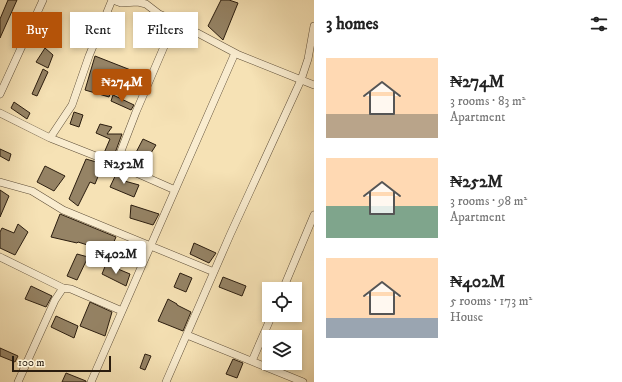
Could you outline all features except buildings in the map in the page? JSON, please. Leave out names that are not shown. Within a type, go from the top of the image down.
[{"type":"street","points":[[0,94],[43,0]]},
{"type":"street","points":[[50,138],[72,105],[89,56],[112,0],[121,3],[138,2],[146,4],[156,12]]},
{"type":"street","points":[[166,382],[214,272],[302,80],[308,59],[314,26]]},
{"type":"street","points":[[198,33],[235,53],[314,85]]},
{"type":"street","points":[[116,164],[163,48]]},
{"type":"street","points":[[91,382],[235,53]]},
{"type":"street","points":[[0,112],[50,138],[116,164],[175,190]]},
{"type":"street","points":[[0,182],[32,191],[63,210],[214,272]]},
{"type":"street","points":[[286,282],[312,224],[314,215]]},
{"type":"street","points":[[1,260],[63,288],[71,289],[122,311]]},
{"type":"street","points":[[18,382],[55,300],[63,288]]},
{"type":"street","points":[[252,361],[269,322]]},
{"type":"street","points":[[187,335],[304,382]]}]
